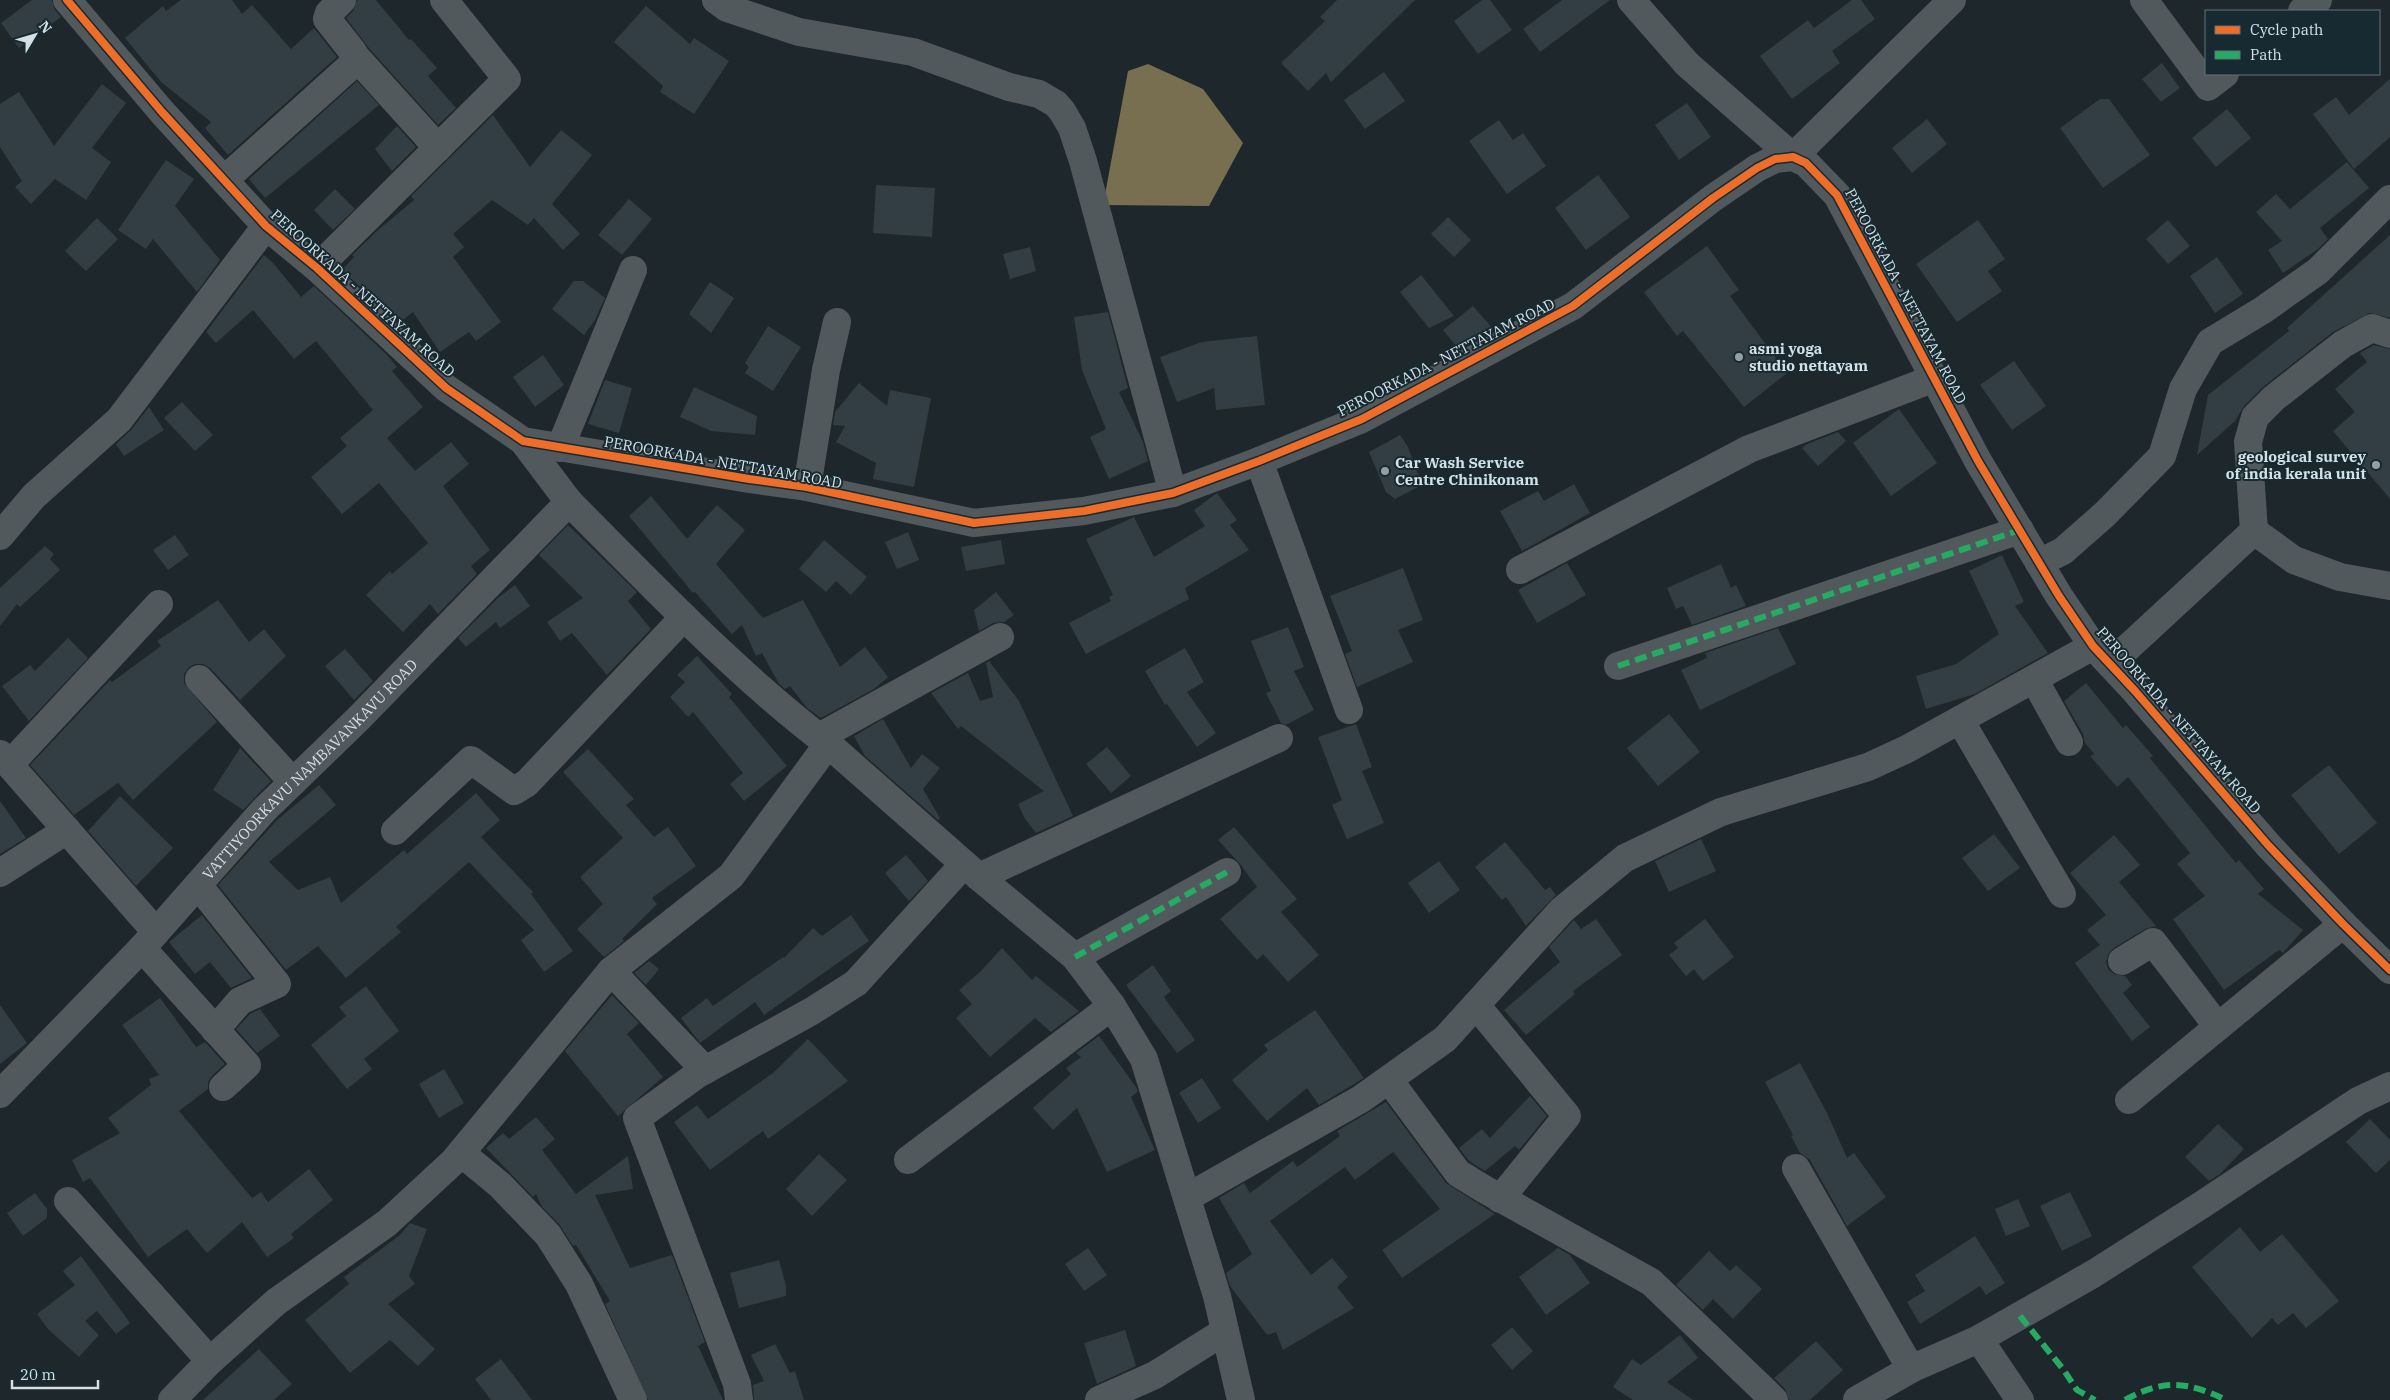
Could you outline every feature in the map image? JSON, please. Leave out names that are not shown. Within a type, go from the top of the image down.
[{"type":"street","name":"PEROORKADA - NETTAYAM ROAD","points":[[67,0],[162,112],[266,226],[317,268],[446,388],[523,441],[807,487],[867,502],[974,523],[1084,511],[1173,493],[1259,461],[1362,419],[1573,306],[1713,198],[1757,168],[1775,159],[1793,157],[1806,163],[1818,172],[1837,194],[1978,461],[2040,563],[2102,655],[2268,845],[2342,924],[2390,970]]},
{"type":"street","points":[[342,0],[329,13],[327,19],[354,56],[438,148]]},
{"type":"street","points":[[317,268],[507,79],[444,0]]},
{"type":"street","points":[[716,0],[727,8],[799,32],[913,52],[1010,87],[1039,94],[1056,104],[1072,128],[1083,161],[1173,493]]},
{"type":"street","points":[[1631,0],[1687,64],[1793,157],[1952,0]]},
{"type":"street","points":[[2144,0],[2208,87],[2224,75]]},
{"type":"street","points":[[2303,10],[2318,0]]},
{"type":"street","points":[[224,180],[350,67],[354,56]]},
{"type":"street","points":[[2040,563],[2063,551],[2105,514],[2162,456],[2183,389],[2210,342],[2263,310],[2318,271],[2390,199]]},
{"type":"street","points":[[0,536],[34,496],[119,420],[266,226]]},
{"type":"street","points":[[560,448],[632,270]]},
{"type":"street","points":[[807,487],[826,370],[837,322]]},
{"type":"street","points":[[2390,334],[2372,328],[2342,344],[2274,398],[2255,417],[2248,442],[2254,531],[2276,549],[2294,560],[2340,577],[2390,586]]},
{"type":"street","points":[[1520,570],[1749,449],[1935,378]]},
{"type":"street","points":[[523,441],[569,502],[684,617],[744,672],[972,871],[1075,958],[1112,1006],[1144,1059],[1217,1296],[1241,1400]]},
{"type":"street","points":[[1259,461],[1349,710]]},
{"type":"street","name":"VATTIYOORKAVU NAMBAVANKAVU ROAD","points":[[0,1094],[149,940],[264,810],[358,719],[569,502]]},
{"type":"street","points":[[1618,666],[2020,530]]},
{"type":"street","points":[[1188,1197],[1361,1099],[1445,1039],[1562,910],[1625,858],[1721,812],[1868,767],[1907,749],[2034,679],[2102,655],[2254,531]]},
{"type":"street","points":[[159,604],[5,759],[67,830],[216,1030],[247,1065],[222,1087]]},
{"type":"street","points":[[395,831],[471,760],[514,791],[527,783],[684,617]]},
{"type":"street","points":[[172,1400],[210,1361],[276,1302],[387,1223],[461,1153],[611,971],[731,876],[824,741],[1000,637]]},
{"type":"street","points":[[199,679],[293,782]]},
{"type":"street","points":[[2034,679],[2069,742]]},
{"type":"street","points":[[1960,720],[2062,894]]},
{"type":"street","points":[[739,1400],[737,1384],[637,1118],[705,1070],[812,1011],[856,983],[972,871],[1279,738]]},
{"type":"street","points":[[0,873],[67,830]]},
{"type":"street","points":[[1075,958],[1227,872]]},
{"type":"street","points":[[198,885],[277,984],[240,1001],[216,1030]]},
{"type":"street","points":[[2129,1100],[2342,924]]},
{"type":"street","points":[[2122,961],[2153,942],[2218,1027]]},
{"type":"street","points":[[611,971],[705,1070]]},
{"type":"street","points":[[908,1160],[1112,1006]]},
{"type":"street","points":[[1476,1006],[1567,1116],[1500,1198]]},
{"type":"street","points":[[1389,1080],[1458,1173],[1652,1282],[1774,1400]]},
{"type":"street","points":[[1857,1400],[1911,1369],[1979,1339],[2093,1274],[2203,1204],[2358,1101],[2377,1090],[2390,1086]]},
{"type":"street","points":[[461,1153],[500,1185],[548,1235],[579,1284],[633,1400]]},
{"type":"street","points":[[1796,1168],[1911,1369]]},
{"type":"street","points":[[68,1201],[210,1361]]},
{"type":"street","points":[[1099,1400],[1155,1375],[1225,1331]]},
{"type":"street","points":[[1979,1339],[2020,1400]]},
{"type":"shaded area","points":[[1148,64],[1203,89],[1243,143],[1209,206],[1103,205],[1128,71]]},
{"type":"building","points":[[32,0],[52,0],[55,10],[61,17],[19,48],[1,23]]},
{"type":"building","points":[[181,0],[232,0],[242,14],[252,5],[291,49],[314,28],[337,57],[228,155],[205,128],[211,122],[161,82],[125,38],[163,6],[166,11]]},
{"type":"building","points":[[357,0],[376,0],[409,40],[411,39],[437,68],[428,76],[456,108],[438,125],[368,47],[346,18],[353,11]]},
{"type":"building","points":[[1337,0],[1415,0],[1331,82],[1326,73],[1308,91],[1281,63],[1325,21],[1320,17]]},
{"type":"building","points":[[1482,0],[1490,0],[1512,30],[1478,54],[1454,21]]},
{"type":"building","points":[[1562,0],[1610,0],[1540,52],[1523,29]]},
{"type":"building","points":[[1852,0],[1861,0],[1875,19],[1832,51],[1840,63],[1792,99],[1760,56],[1808,20],[1814,28]]},
{"type":"building","points":[[646,6],[690,44],[694,38],[729,61],[694,114],[660,92],[663,86],[614,42]]},
{"type":"building","points":[[2162,63],[2180,88],[2161,102],[2142,79]]},
{"type":"building","points":[[1384,72],[1405,101],[1365,129],[1344,100]]},
{"type":"building","points":[[2390,79],[2390,137],[2354,169],[2313,114],[2336,97],[2349,115]]},
{"type":"building","points":[[357,81],[379,105],[265,198],[249,179]]},
{"type":"building","points":[[102,84],[126,103],[92,148],[111,162],[86,200],[55,179],[31,204],[15,187],[22,181],[0,147],[0,104],[19,92],[54,146]]},
{"type":"building","points":[[2100,99],[2109,99],[2150,155],[2103,188],[2060,128]]},
{"type":"building","points":[[1687,103],[1711,137],[1679,160],[1655,125]]},
{"type":"building","points":[[2227,109],[2251,138],[2216,167],[2192,138]]},
{"type":"building","points":[[493,115],[530,167],[561,130],[592,155],[552,204],[580,234],[563,250],[534,218],[528,225],[492,200],[453,234],[464,247],[453,257],[501,322],[476,341],[469,332],[440,352],[413,312],[399,323],[342,270],[354,257],[352,255],[414,200],[411,196]]},
{"type":"building","points":[[1927,119],[1947,144],[1912,173],[1892,148]]},
{"type":"building","points":[[1499,120],[1513,140],[1523,133],[1546,166],[1507,194],[1469,141]]},
{"type":"building","points":[[397,126],[416,147],[392,171],[375,149]]},
{"type":"building","points":[[166,160],[194,179],[175,206],[220,260],[197,292],[153,239],[146,249],[118,230]]},
{"type":"building","points":[[2347,162],[2369,188],[2320,228],[2328,239],[2318,249],[2283,273],[2268,250],[2282,241],[2256,212],[2276,194],[2290,209]]},
{"type":"building","points":[[1598,175],[1630,217],[1586,250],[1555,208]]},
{"type":"building","points":[[876,185],[935,188],[932,237],[873,233]]},
{"type":"building","points":[[335,189],[355,209],[333,230],[314,210]]},
{"type":"building","points":[[629,199],[652,219],[622,255],[598,235]]},
{"type":"building","points":[[1448,217],[1471,240],[1454,257],[1431,234]]},
{"type":"building","points":[[97,218],[118,239],[86,271],[65,251]]},
{"type":"building","points":[[1978,220],[2005,259],[1988,271],[2002,291],[1957,322],[1916,264]]},
{"type":"building","points":[[2168,220],[2190,246],[2168,264],[2146,239]]},
{"type":"building","points":[[2390,235],[2390,318],[2370,313],[2333,332],[2263,387],[2244,406],[2235,421],[2197,455],[2208,395],[2289,331],[2287,328]]},
{"type":"building","points":[[1707,246],[1739,290],[1730,296],[1787,373],[1744,407],[1683,331],[1677,336],[1644,292]]},
{"type":"building","points":[[1030,247],[1036,271],[1010,279],[1003,254]]},
{"type":"building","points":[[264,255],[274,264],[301,297],[314,286],[386,354],[397,367],[392,371],[423,407],[387,438],[415,471],[451,442],[469,464],[443,486],[490,550],[471,566],[477,574],[438,614],[430,604],[403,632],[366,595],[390,571],[392,574],[428,543],[379,483],[342,514],[311,477],[347,446],[340,438],[373,410],[316,341],[294,359],[253,310],[216,343],[206,332]]},
{"type":"building","points":[[2217,257],[2243,294],[2215,313],[2190,276]]},
{"type":"building","points":[[1421,275],[1454,316],[1429,328],[1400,292]]},
{"type":"building","points":[[574,281],[583,281],[605,298],[595,320],[584,335],[552,309]]},
{"type":"building","points":[[710,282],[734,298],[711,333],[689,314]]},
{"type":"building","points":[[1473,306],[1494,330],[1459,349],[1443,330]]},
{"type":"building","points":[[1108,312],[1128,388],[1119,392],[1143,442],[1148,461],[1109,479],[1090,437],[1106,429],[1082,370],[1074,317]]},
{"type":"building","points":[[768,326],[801,347],[773,391],[745,373],[749,367],[745,363]]},
{"type":"building","points":[[1257,336],[1265,405],[1216,410],[1214,388],[1177,402],[1160,357],[1202,342]]},
{"type":"building","name":"geological survey of india kerala unit","points":[[2374,345],[2390,349],[2390,499],[2333,431],[2355,412],[2335,389],[2367,362],[2360,353]]},
{"type":"building","points":[[543,355],[564,385],[535,407],[513,377]]},
{"type":"building","points":[[2014,361],[2046,406],[2012,430],[1980,385]]},
{"type":"building","points":[[605,380],[632,388],[619,433],[588,424]]},
{"type":"building","points":[[859,383],[887,406],[890,390],[931,398],[914,487],[873,479],[876,463],[836,442],[845,426],[833,425],[835,412]]},
{"type":"building","points":[[694,387],[757,416],[755,435],[711,431],[680,417]]},
{"type":"building","points":[[182,402],[213,435],[195,451],[164,418]]},
{"type":"building","points":[[149,407],[164,430],[124,456],[116,444],[131,430]]},
{"type":"building","points":[[1899,409],[1937,463],[1891,496],[1853,443]]},
{"type":"building","points":[[1838,432],[1846,441],[1818,466],[1802,448],[1807,444]]},
{"type":"building","name":"Car Wash Service Centre Chinikonam","points":[[1400,435],[1408,447],[1422,485],[1395,499],[1386,492],[1369,452]]},
{"type":"building","points":[[1574,484],[1590,513],[1522,551],[1500,511],[1538,491],[1544,501]]},
{"type":"building","points":[[1217,493],[1237,520],[1230,525],[1249,550],[1185,588],[1189,599],[1086,654],[1069,623],[1111,601],[1109,597],[1113,595],[1086,539],[1134,517],[1154,557],[1205,526],[1194,510]]},
{"type":"building","points":[[651,496],[687,539],[717,505],[745,530],[716,564],[763,618],[803,600],[840,667],[865,647],[888,677],[874,689],[821,718],[807,708],[790,686],[785,689],[779,684],[762,653],[756,656],[742,625],[732,634],[695,592],[693,593],[629,516]]},
{"type":"building","points":[[568,525],[637,592],[628,601],[651,629],[607,675],[572,633],[560,641],[547,622],[583,598],[539,555]]},
{"type":"building","points":[[908,532],[919,560],[897,569],[885,542]]},
{"type":"building","points":[[175,535],[189,555],[168,570],[153,550]]},
{"type":"building","points":[[824,540],[867,577],[851,595],[836,581],[826,592],[799,569]]},
{"type":"building","points":[[1001,540],[1005,564],[966,571],[961,547]]},
{"type":"building","points":[[45,546],[54,554],[50,559],[60,570],[20,607],[17,604],[0,626],[0,588]]},
{"type":"building","points":[[2002,555],[2024,602],[2015,606],[2048,653],[1975,694],[1926,709],[1916,676],[1956,664],[1999,634],[1969,571]]},
{"type":"building","points":[[1567,563],[1586,595],[1537,623],[1518,590]]},
{"type":"building","points":[[1721,564],[1731,588],[1736,585],[1746,606],[1692,625],[1683,606],[1676,609],[1667,588]]},
{"type":"building","points":[[1403,568],[1423,620],[1398,630],[1413,662],[1357,687],[1345,654],[1352,651],[1330,596]]},
{"type":"building","points":[[515,585],[530,606],[500,628],[496,622],[466,647],[458,638],[498,598]]},
{"type":"building","points":[[996,592],[1014,615],[1004,622],[993,623],[979,631],[974,610]]},
{"type":"building","points":[[218,600],[249,642],[264,629],[286,656],[240,700],[210,668],[203,664],[195,664],[189,667],[184,674],[184,683],[217,722],[133,800],[118,783],[74,815],[30,765],[110,680],[112,682],[161,646],[157,641]]},
{"type":"building","points":[[1288,627],[1304,667],[1294,671],[1314,710],[1286,725],[1281,723],[1266,693],[1271,691],[1251,641]]},
{"type":"building","points":[[1778,628],[1796,664],[1700,710],[1681,670],[1707,658],[1705,653]]},
{"type":"building","points":[[68,638],[88,658],[29,721],[2,686],[30,665],[35,671]]},
{"type":"building","points":[[1185,648],[1204,682],[1187,692],[1216,733],[1197,747],[1167,704],[1165,705],[1145,671]]},
{"type":"building","points":[[345,649],[373,681],[354,700],[325,666]]},
{"type":"building","points":[[697,656],[732,694],[729,697],[787,766],[744,801],[730,784],[743,773],[693,712],[688,717],[670,697],[685,682],[677,675]]},
{"type":"building","points":[[989,661],[1019,701],[1073,816],[1036,833],[1025,819],[1018,804],[1044,791],[961,726],[958,729],[931,693],[968,673],[980,701],[993,697],[986,663]]},
{"type":"building","points":[[2086,683],[2123,728],[2126,725],[2153,756],[2150,758],[2236,863],[2239,860],[2264,889],[2258,894],[2303,930],[2283,953],[2279,950],[2224,990],[2173,919],[2205,896],[2177,864],[2190,853],[2128,777],[2117,787],[2090,756],[2094,754],[2085,743],[2083,734],[2064,701]]},
{"type":"building","points":[[1669,714],[1700,752],[1658,786],[1627,748]]},
{"type":"building","points":[[883,719],[911,768],[922,754],[940,768],[923,789],[940,818],[938,820],[865,756],[854,736]]},
{"type":"building","points":[[1356,724],[1372,767],[1362,771],[1384,823],[1347,839],[1332,805],[1342,800],[1318,737]]},
{"type":"building","points":[[1107,747],[1131,776],[1111,793],[1086,764]]},
{"type":"building","points":[[240,748],[271,781],[243,810],[213,790]]},
{"type":"building","points":[[588,749],[634,799],[626,805],[654,837],[668,827],[696,866],[652,898],[657,904],[622,939],[624,941],[604,957],[577,929],[603,904],[580,877],[623,838],[563,772]]},
{"type":"building","points":[[2329,765],[2377,823],[2339,854],[2291,795]]},
{"type":"building","points":[[319,785],[336,805],[269,862],[298,890],[330,877],[341,903],[404,850],[407,854],[476,793],[500,820],[481,837],[533,892],[531,894],[573,951],[544,972],[521,940],[534,930],[469,862],[396,927],[401,932],[346,978],[318,946],[286,970],[218,885],[277,820]]},
{"type":"building","points":[[120,796],[173,848],[136,886],[88,831]]},
{"type":"building","points":[[0,801],[26,838],[0,854]]},
{"type":"building","points":[[1234,827],[1297,899],[1281,912],[1319,955],[1288,982],[1263,954],[1257,960],[1220,919],[1257,887],[1240,864],[1218,840]]},
{"type":"building","points":[[1994,834],[2020,868],[1988,891],[1962,858]]},
{"type":"building","points":[[2114,835],[2140,865],[2119,882],[2156,926],[2145,929],[2114,948],[2109,953],[2106,961],[2108,969],[2114,974],[2125,976],[2132,985],[2123,993],[2150,1027],[2132,1041],[2075,963],[2100,945],[2087,930],[2106,915],[2070,873]]},
{"type":"building","points":[[1701,839],[1716,871],[1669,892],[1655,861]]},
{"type":"building","points":[[1505,842],[1545,890],[1550,887],[1556,895],[1526,926],[1506,897],[1502,900],[1475,867]]},
{"type":"building","points":[[906,855],[928,881],[909,901],[885,873]]},
{"type":"building","points":[[1439,861],[1460,890],[1429,913],[1408,883]]},
{"type":"building","points":[[202,915],[252,978],[231,988],[210,962],[195,974],[169,942]]},
{"type":"building","points":[[851,915],[869,941],[764,1015],[755,1002],[700,1043],[681,1018],[707,998],[713,1006],[784,958],[813,928],[822,936]]},
{"type":"building","points":[[1596,919],[1622,955],[1573,991],[1575,994],[1526,1035],[1504,1010],[1560,962],[1549,947],[1574,920],[1581,929]]},
{"type":"building","points":[[1705,919],[1734,957],[1703,981],[1694,969],[1686,976],[1669,955],[1678,948],[1674,943]]},
{"type":"building","points":[[1002,948],[1032,980],[1036,976],[1079,1011],[1051,1032],[1035,1018],[990,1057],[956,1018],[972,1004],[959,990],[981,971]]},
{"type":"building","points":[[649,961],[659,969],[646,985],[634,973]]},
{"type":"building","points":[[1153,965],[1171,991],[1164,997],[1195,1040],[1177,1053],[1126,985]]},
{"type":"building","points":[[366,986],[399,1031],[364,1059],[372,1069],[347,1089],[311,1045],[346,1016],[339,1007]]},
{"type":"building","points":[[612,995],[639,1023],[627,1034],[663,1077],[618,1116],[565,1051]]},
{"type":"building","points":[[160,998],[196,1047],[205,1042],[225,1064],[212,1076],[208,1082],[208,1089],[179,1111],[252,1198],[261,1192],[268,1202],[309,1169],[333,1200],[291,1234],[294,1238],[267,1257],[242,1222],[207,1253],[187,1229],[148,1257],[90,1178],[83,1182],[72,1160],[120,1133],[108,1118],[151,1085],[149,1079],[159,1075],[122,1025]]},
{"type":"building","points":[[0,1005],[27,1043],[0,1064]]},
{"type":"building","points":[[260,1009],[280,1036],[257,1053],[236,1029],[250,1014]]},
{"type":"building","points":[[1315,1010],[1364,1078],[1319,1105],[1307,1088],[1267,1121],[1232,1080],[1268,1050],[1264,1045]]},
{"type":"building","points":[[1099,1036],[1138,1091],[1131,1097],[1155,1150],[1107,1172],[1077,1108],[1053,1130],[1033,1108],[1071,1074],[1066,1068],[1081,1057],[1076,1053]]},
{"type":"building","points":[[808,1039],[848,1081],[768,1139],[763,1131],[710,1170],[674,1122],[697,1105],[708,1119],[773,1073]]},
{"type":"building","points":[[1800,1063],[1827,1113],[1847,1158],[1854,1153],[1886,1197],[1847,1226],[1810,1160],[1800,1153],[1791,1136],[1793,1135],[1765,1082]]},
{"type":"building","points":[[444,1069],[464,1103],[439,1118],[419,1084]]},
{"type":"building","points":[[1202,1078],[1221,1108],[1198,1123],[1179,1093]]},
{"type":"building","points":[[1530,1096],[1547,1116],[1519,1150],[1515,1146],[1485,1171],[1469,1161],[1459,1148],[1482,1129],[1490,1138]]},
{"type":"building","points":[[1386,1102],[1446,1183],[1495,1214],[1402,1278],[1382,1250],[1440,1209],[1393,1152],[1355,1180],[1345,1167],[1270,1221],[1311,1275],[1332,1258],[1348,1277],[1337,1287],[1354,1308],[1283,1350],[1276,1332],[1267,1335],[1230,1286],[1226,1273],[1252,1254],[1219,1198],[1244,1183],[1250,1193],[1293,1161],[1297,1167],[1340,1136],[1337,1131]]},
{"type":"building","points":[[536,1117],[555,1139],[542,1150],[576,1194],[628,1156],[633,1189],[595,1195],[630,1268],[672,1255],[705,1342],[698,1346],[723,1400],[648,1400],[605,1304],[610,1301],[576,1245],[573,1246],[559,1224],[542,1207],[536,1194],[533,1197],[486,1148],[503,1133],[509,1139]]},
{"type":"building","points":[[2370,1119],[2390,1140],[2390,1160],[2376,1173],[2346,1142]]},
{"type":"building","points":[[2218,1124],[2244,1149],[2220,1174],[2209,1181],[2185,1157]]},
{"type":"building","points":[[819,1154],[847,1180],[812,1216],[786,1189]]},
{"type":"building","points":[[2070,1192],[2092,1236],[2062,1251],[2040,1206]]},
{"type":"building","points":[[35,1193],[47,1209],[47,1218],[23,1236],[7,1213]]},
{"type":"building","points":[[2018,1199],[2030,1226],[2006,1236],[1995,1209]]},
{"type":"building","points":[[410,1223],[427,1229],[409,1276],[415,1284],[388,1304],[435,1349],[418,1366],[390,1340],[350,1373],[305,1320],[349,1284],[344,1277],[400,1235]]},
{"type":"building","points":[[2240,1227],[2260,1252],[2282,1234],[2339,1301],[2306,1328],[2293,1313],[2278,1325],[2272,1318],[2252,1338],[2192,1267]]},
{"type":"building","points":[[1975,1236],[2005,1283],[1986,1295],[1980,1286],[1920,1324],[1907,1302],[1925,1291],[1915,1275]]},
{"type":"building","points":[[1088,1248],[1107,1275],[1084,1291],[1065,1264]]},
{"type":"building","points":[[1558,1248],[1570,1255],[1590,1283],[1546,1315],[1519,1277]]},
{"type":"building","points":[[1709,1251],[1730,1271],[1736,1265],[1762,1289],[1733,1319],[1713,1299],[1703,1310],[1676,1285]]},
{"type":"building","points":[[81,1256],[130,1323],[116,1334],[97,1311],[85,1321],[99,1335],[79,1357],[48,1329],[37,1314],[75,1285],[63,1271]]},
{"type":"building","points":[[779,1260],[786,1286],[786,1296],[739,1308],[730,1273]]},
{"type":"building","points":[[1512,1327],[1533,1351],[1512,1370],[1491,1345]]},
{"type":"building","points":[[1125,1330],[1136,1366],[1097,1384],[1084,1343]]},
{"type":"building","points":[[1680,1335],[1698,1358],[1667,1382],[1693,1400],[1633,1400],[1613,1387],[1632,1359],[1641,1365]]},
{"type":"building","points":[[1816,1341],[1843,1370],[1810,1400],[1789,1400],[1785,1389],[1774,1378]]},
{"type":"building","points":[[775,1344],[790,1373],[795,1371],[804,1400],[754,1400],[753,1385],[764,1381],[751,1355]]},
{"type":"building","points":[[259,1349],[292,1384],[274,1400],[203,1400]]},
{"type":"building","points":[[501,1359],[532,1400],[491,1400],[475,1379]]},
{"type":"marked path","points":[[1618,666],[2020,530]]},
{"type":"marked path","points":[[1075,957],[1227,872]]},
{"type":"marked path","points":[[2020,1316],[2063,1369],[2077,1390],[2095,1400]]},
{"type":"marked path","points":[[2125,1400],[2151,1388],[2175,1385],[2199,1389],[2226,1400]]},
{"type":"cycle path","points":[[67,0],[162,112],[266,226],[317,268],[446,388],[523,441],[807,487],[974,523],[1084,511],[1173,493],[1259,461],[1362,419],[1573,306],[1713,198],[1757,168],[1775,159],[1793,157],[1806,163],[1837,195],[1978,461],[2059,596],[2093,646],[2135,691],[2268,845],[2343,924],[2390,970]]},
{"type":"place","name":"asmi yoga studio nettayam","points":[[1739,357]]},
{"type":"place","name":"geological survey of india kerala unit","points":[[2376,465]]},
{"type":"place","name":"Car Wash Service Centre Chinikonam","points":[[1385,471]]}]
